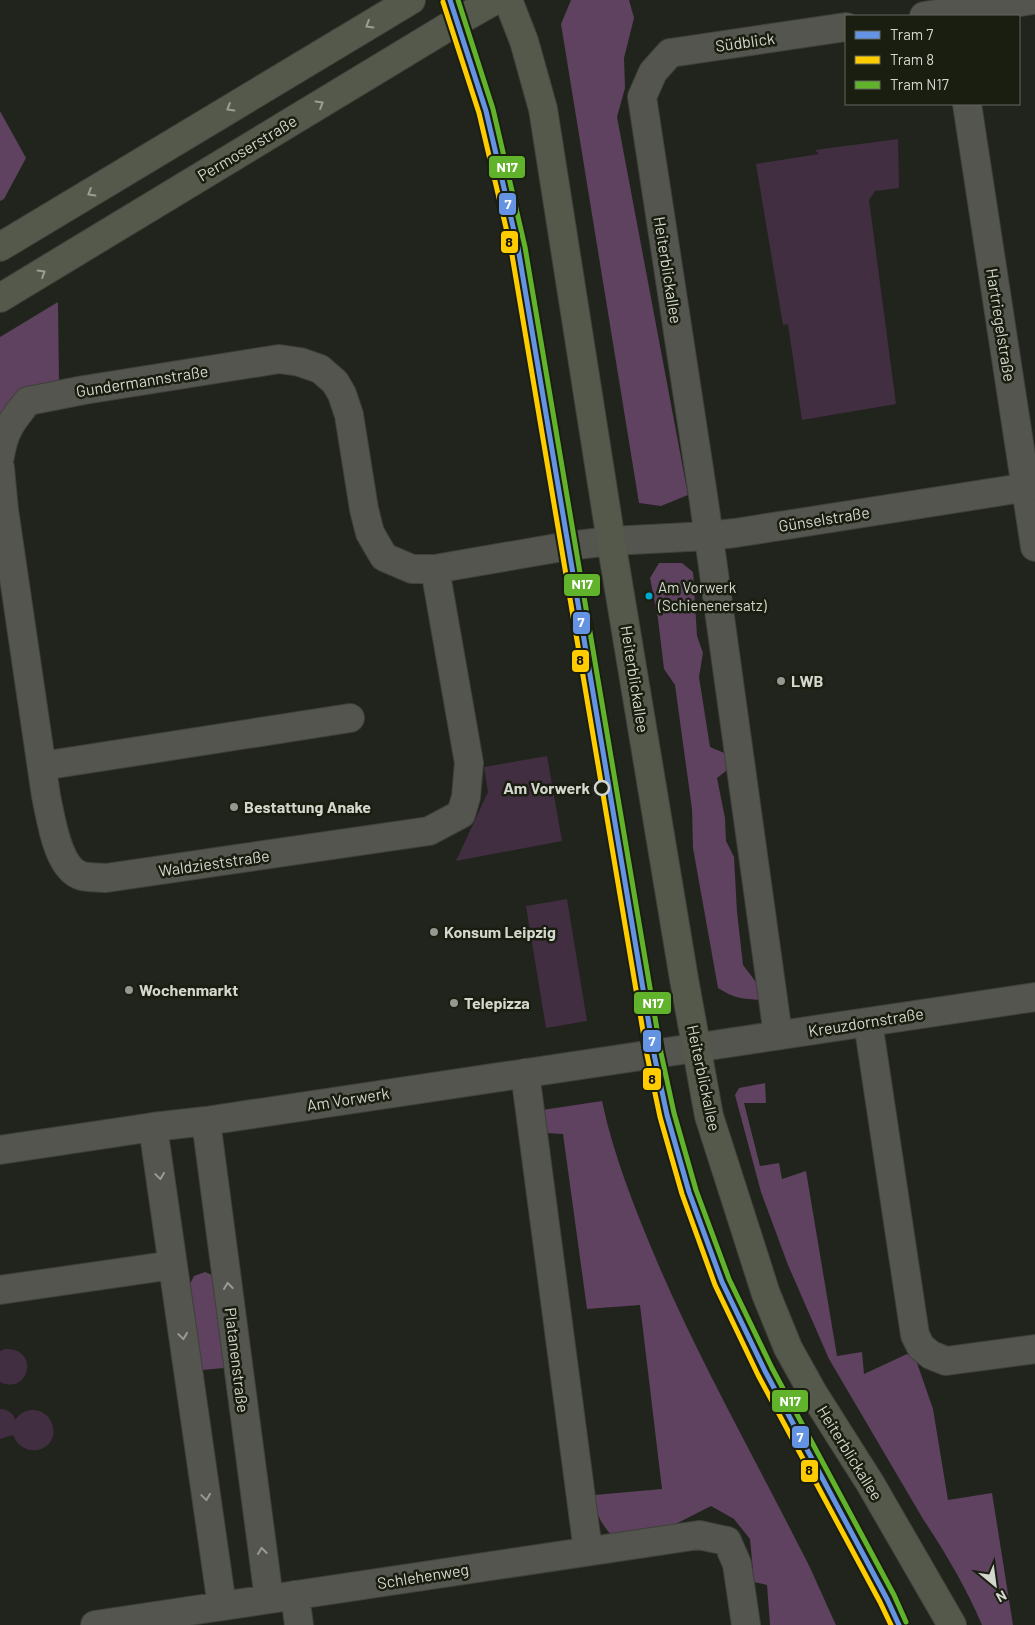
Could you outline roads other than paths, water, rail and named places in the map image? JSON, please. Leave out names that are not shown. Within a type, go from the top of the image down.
[{"type":"main road","points":[[0,247],[411,0]]},
{"type":"main road","name":"Permoserstraße","points":[[0,298],[495,0]]},
{"type":"main road","name":"Heiterblickallee","points":[[508,0],[524,42],[543,109],[611,541],[708,1116],[766,1294],[788,1348],[813,1393],[875,1492],[952,1625]]},
{"type":"street","points":[[939,15],[1033,0]]},
{"type":"street","name":"Südblick","points":[[653,72],[670,53],[845,27]]},
{"type":"street","name":"Heiterblickallee","points":[[653,72],[642,97],[708,536],[778,1036]]},
{"type":"street","name":"Hartriegelstraße","points":[[967,105],[1030,487],[1035,547]]},
{"type":"street","name":"Gundermannstraße","points":[[0,456],[2,440],[9,424],[28,401],[84,390],[279,359],[300,362],[320,369],[335,382],[342,394],[348,415],[370,533],[384,557],[412,569],[435,569]]},
{"type":"street","points":[[0,468],[2,510]]},
{"type":"street","name":"Günselstraße","points":[[611,541],[708,536],[1030,487]]},
{"type":"street","name":"Waldzieststraße","points":[[2,510],[56,843],[70,868],[81,876],[106,878],[429,832],[461,814],[466,797],[468,763],[435,569]]},
{"type":"street","points":[[435,569],[568,546],[611,541]]},
{"type":"street","points":[[42,766],[350,718]]},
{"type":"street","name":"Kreuzdornstraße","points":[[697,1048],[1035,997]]},
{"type":"street","points":[[868,1022],[915,1335],[922,1347],[931,1355],[946,1361],[1035,1349]]},
{"type":"street","name":"Am Vorwerk","points":[[0,1150],[697,1048]]},
{"type":"street","points":[[525,1073],[588,1551]]},
{"type":"street","name":"Platanenstraße","points":[[206,1121],[256,1606]]},
{"type":"street","name":"Platanenstraße","points":[[153,1127],[173,1264],[256,1606]]},
{"type":"street","points":[[0,1290],[173,1264]]},
{"type":"street","name":"Schlehenweg","points":[[95,1625],[256,1606],[588,1551],[699,1535],[727,1542],[737,1564],[746,1625]]},
{"type":"street","name":"Platanenstraße","points":[[256,1606],[299,1625]]},
{"type":"tram line","name":"7","points":[[450,0],[486,111],[518,248],[654,1054],[667,1115],[689,1192],[722,1282],[765,1371],[887,1599],[899,1625]]},
{"type":"tram line","name":"N17","points":[[458,0],[493,109],[525,247],[661,1053],[674,1113],[696,1190],[729,1279],[772,1368],[894,1595],[906,1622]]},
{"type":"tram line","name":"8","points":[[443,2],[479,113],[511,249],[647,1055],[660,1117],[682,1194],[715,1285],[758,1375],[891,1625]]},
{"type":"place","name":"Am Vorwerk (Schienenersatz)","points":[[649,596]]},
{"type":"place","name":"LWB","points":[[781,681]]},
{"type":"place","name":"Am Vorwerk","points":[[602,788]]},
{"type":"place","name":"Bestattung Anake","points":[[234,807]]},
{"type":"place","name":"Konsum Leipzig","points":[[434,932]]},
{"type":"place","name":"Wochenmarkt","points":[[129,990]]},
{"type":"place","name":"Telepizza","points":[[454,1003]]}]
